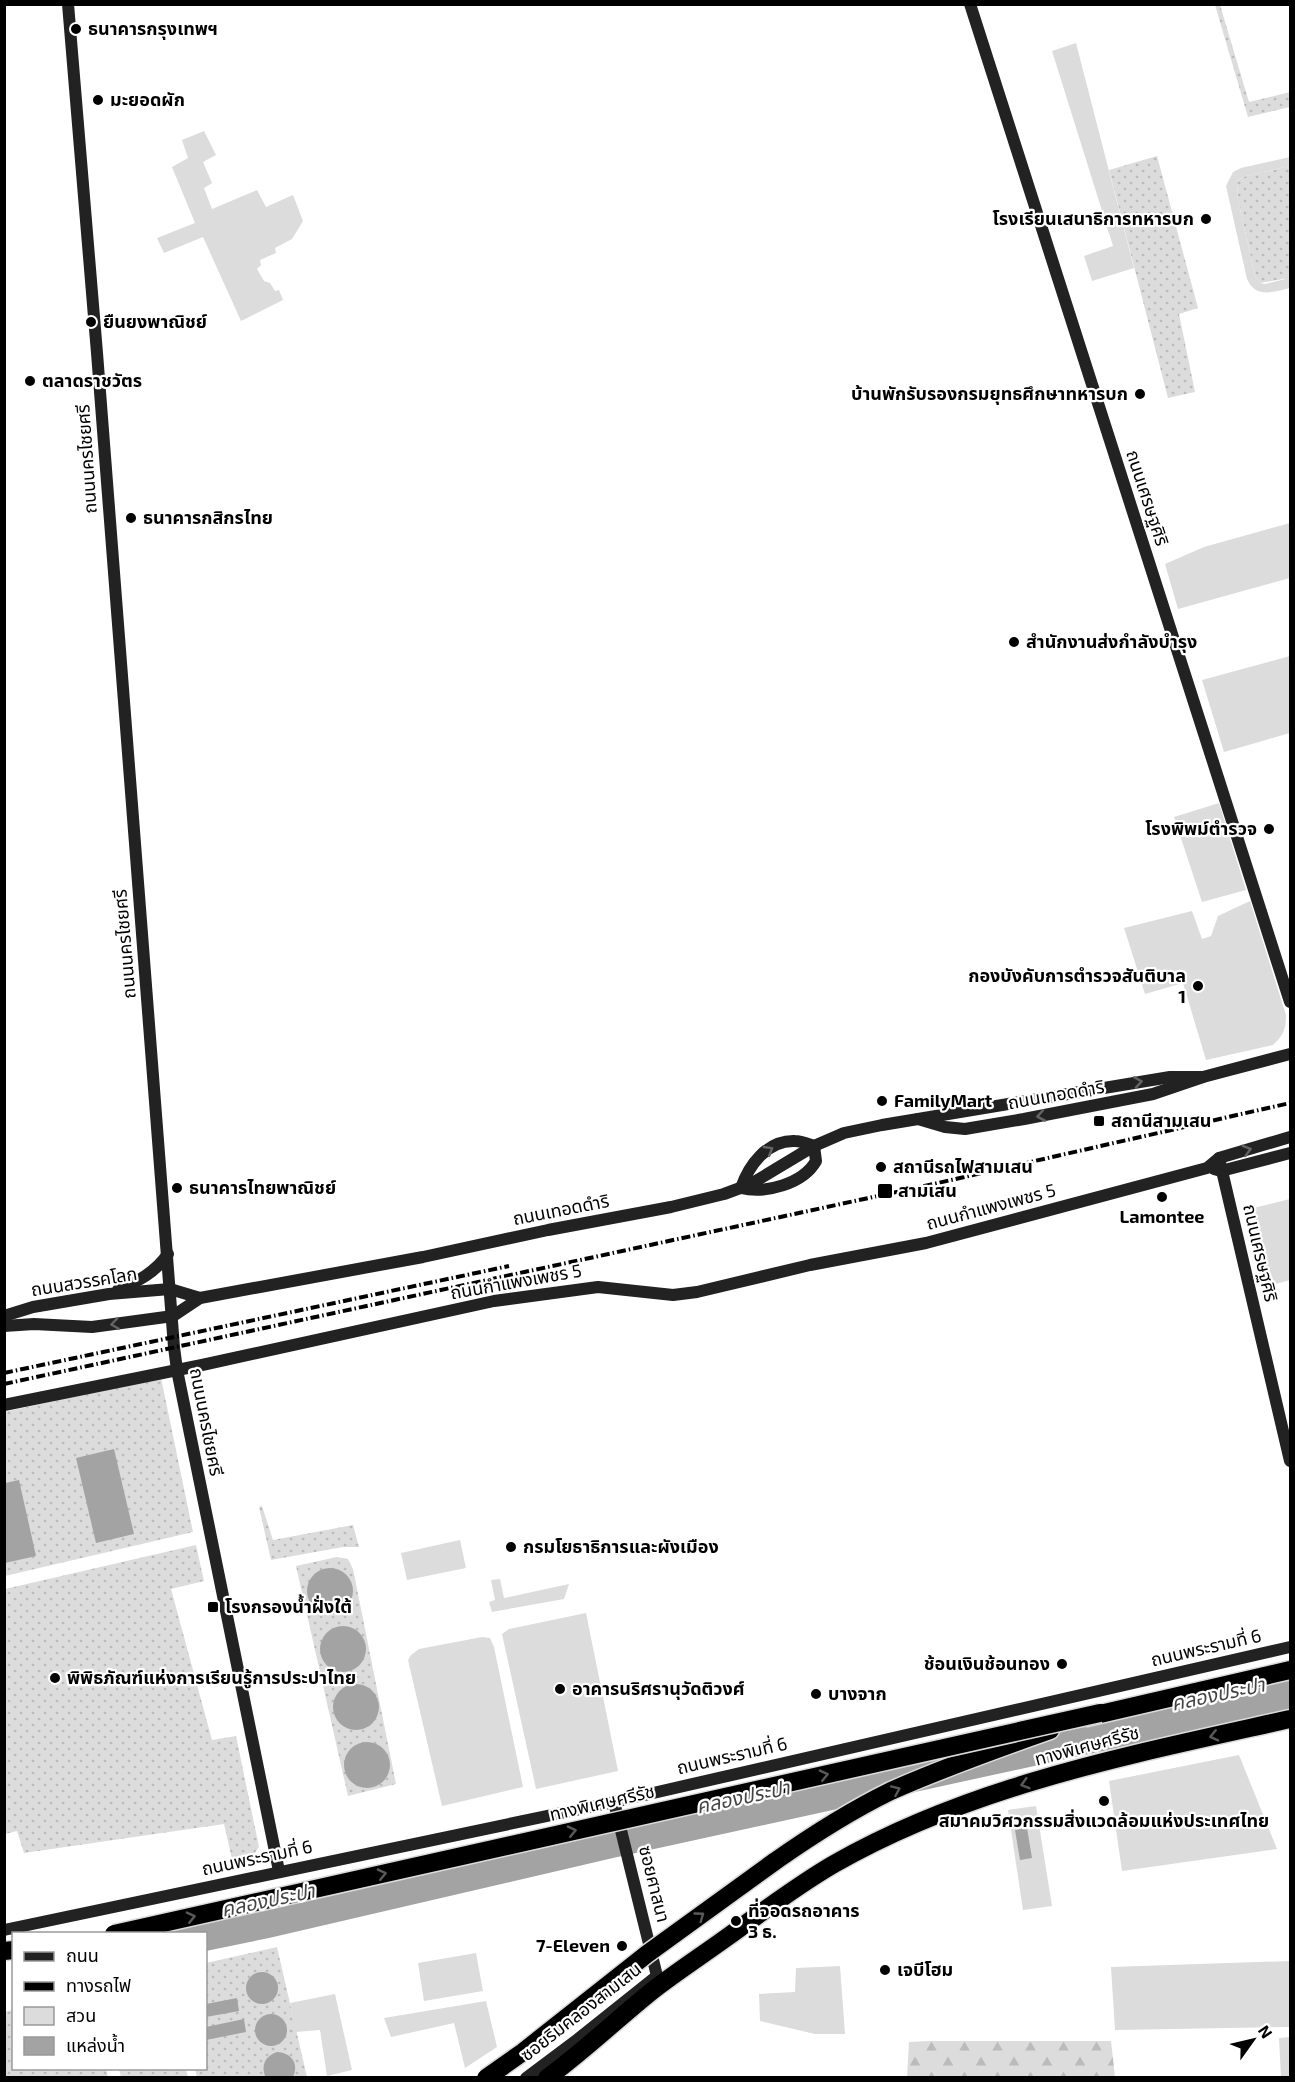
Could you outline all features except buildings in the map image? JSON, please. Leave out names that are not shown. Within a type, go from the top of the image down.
[{"type":"highway","name":"ทางพิเศษศรีรัช","points":[[123,1932],[1290,1670]]},
{"type":"highway","name":"ทางพิเศษศรีรัช","points":[[486,2078],[523,2052],[647,1954],[813,1835],[890,1792],[978,1756],[1100,1713]]},
{"type":"highway","name":"ทางพิเศษศรีรัช","points":[[547,2078],[653,1991],[762,1912],[833,1865],[879,1840],[994,1793],[1101,1762],[1290,1719]]},
{"type":"street","name":"ถนนนครไชยศรี","points":[[68,4],[177,1370],[279,1871]]},
{"type":"street","name":"ถนนเศรษฐศิริ","points":[[970,4],[1290,1002]]},
{"type":"street","name":"ถนนเทอดดำริ","points":[[914,1118],[945,1127],[965,1129],[1153,1094],[1203,1077],[1290,1054]]},
{"type":"street","name":"ถนนเทอดดำริ","points":[[173,1316],[200,1298],[423,1257],[671,1207],[724,1194],[741,1188],[814,1146],[844,1133],[914,1118],[1170,1077],[1203,1077]]},
{"type":"street","name":"ถนนกำแพงเพชร 5","points":[[4,1405],[494,1301],[580,1288],[612,1287],[673,1295],[697,1292],[810,1265],[926,1243],[1207,1168],[1219,1158],[1290,1137]]},
{"type":"street","points":[[795,1141],[814,1146],[816,1161],[812,1169],[800,1177],[786,1184],[754,1191],[741,1188],[750,1168],[764,1152],[779,1144],[795,1141]]},
{"type":"street","name":"ถนนกำแพงเพชร 5","points":[[1207,1168],[1221,1171],[1290,1153]]},
{"type":"street","name":"ถนนเศรษฐศิริ","points":[[1219,1158],[1290,1461]]},
{"type":"street","points":[[108,1294],[139,1281],[160,1265],[168,1254]]},
{"type":"street","name":"ถนนเทอดดำริ","points":[[170,1289],[200,1298]]},
{"type":"street","name":"ถนนสวรรคโลก","points":[[4,1316],[33,1307],[108,1294],[170,1289]]},
{"type":"street","name":"ถนนสวรรคโลก","points":[[4,1326],[34,1324],[92,1327],[173,1316]]},
{"type":"street","name":"ถนนพระรามที่ 6","points":[[4,1930],[614,1802],[1290,1647]]},
{"type":"street","name":"ซอยศาสนา","points":[[614,1802],[657,1976]]},
{"type":"street","name":"ซอยริมคลองสามเสน","points":[[526,2078],[657,1976]]},
{"type":"green space","points":[[1215,5],[1220,5],[1249,102],[1290,92],[1290,107],[1248,117]]},
{"type":"green space","points":[[1076,43],[1134,268],[1092,281],[1084,256],[1113,246],[1052,51]]},
{"type":"green space","points":[[204,131],[216,155],[203,162],[212,183],[204,188],[212,209],[257,190],[266,207],[293,195],[303,221],[292,239],[275,248],[276,253],[260,260],[261,265],[257,269],[264,281],[270,283],[275,291],[279,290],[283,300],[241,321],[203,237],[164,253],[157,238],[195,223],[172,167],[188,158],[182,140]]},
{"type":"green space","points":[[1157,156],[1198,308],[1179,314],[1195,392],[1168,398],[1109,170]]},
{"type":"green space","points":[[1290,157],[1290,166],[1246,176],[1237,182],[1238,200],[1255,276],[1260,283],[1265,284],[1290,278],[1290,288],[1260,292],[1247,279],[1226,186],[1233,172],[1241,168]]},
{"type":"green space","points":[[1290,166],[1290,278],[1260,283],[1255,276],[1238,200],[1237,182],[1246,176]]},
{"type":"green space","points":[[1290,523],[1290,578],[1178,609],[1165,564],[1204,547]]},
{"type":"green space","points":[[1290,656],[1290,733],[1224,752],[1202,680]]},
{"type":"green space","points":[[1219,803],[1246,890],[1202,902],[1174,817]]},
{"type":"green space","points":[[1250,901],[1286,1015],[1285,1028],[1273,1045],[1206,1060],[1183,983],[1145,994],[1124,928],[1192,911],[1202,939],[1211,936],[1218,916]]},
{"type":"green space","points":[[1290,1199],[1290,1280],[1261,1288],[1245,1210]]},
{"type":"green space","points":[[161,1378],[193,1532],[5,1576],[4,1412]]},
{"type":"green space","points":[[262,1506],[273,1540],[353,1525],[359,1547],[343,1547],[271,1560],[259,1507]]},
{"type":"green space","points":[[460,1540],[466,1568],[407,1580],[401,1553]]},
{"type":"green space","points":[[196,1545],[204,1581],[171,1589],[212,1740],[236,1736],[259,1847],[254,1854],[232,1859],[224,1824],[24,1853],[17,1831],[5,1834],[5,1589]]},
{"type":"green space","points":[[337,1557],[348,1559],[353,1569],[396,1784],[348,1796],[296,1566]]},
{"type":"green space","points":[[500,1579],[504,1598],[569,1584],[564,1599],[492,1612],[489,1602],[495,1600],[491,1580]]},
{"type":"green space","name":"อาคารนริศรานุวัดติวงศ์","points":[[586,1613],[618,1771],[536,1789],[502,1634],[509,1629]]},
{"type":"green space","points":[[482,1637],[490,1638],[494,1647],[523,1787],[442,1806],[408,1660],[419,1649]]},
{"type":"green space","points":[[1239,1755],[1277,1849],[1122,1871],[1109,1781]]},
{"type":"green space","points":[[1036,1806],[1052,1906],[1023,1910],[1008,1810]]},
{"type":"green space","points":[[277,1947],[307,2077],[197,2077],[195,2070],[207,2070],[207,1963]]},
{"type":"green space","points":[[476,1953],[483,1991],[424,2001],[418,1963]]},
{"type":"green space","points":[[1290,1961],[1290,2027],[1115,2030],[1111,1967]]},
{"type":"green space","points":[[840,1966],[845,2034],[815,2034],[760,2021],[759,1994],[795,1992],[796,1968]]},
{"type":"green space","points":[[335,1994],[352,2070],[327,2076],[320,2030],[296,2032],[290,2003]]},
{"type":"green space","points":[[486,2001],[497,2047],[465,2068],[454,2023],[391,2037],[384,2018]]},
{"type":"green space","points":[[12,2010],[12,2070],[106,2070],[108,2077],[5,2077],[4,2012]]},
{"type":"green space","points":[[1290,2037],[1290,2077],[1281,2077],[1279,2038]]},
{"type":"green space","points":[[1111,2041],[1115,2077],[907,2077],[909,2042]]},
{"type":"green space","points":[[119,2070],[186,2070],[188,2077],[121,2077]]},
{"type":"water","points":[[114,1449],[134,1534],[96,1543],[76,1458]]},
{"type":"water","points":[[19,1480],[36,1556],[5,1563],[5,1483]]},
{"type":"water","points":[[330,1568],[339,1569],[347,1574],[352,1582],[352,1600],[347,1608],[339,1613],[330,1614],[321,1613],[313,1608],[308,1600],[307,1591],[308,1582],[313,1574],[321,1569]]},
{"type":"water","points":[[343,1626],[352,1627],[360,1632],[365,1640],[365,1658],[360,1666],[352,1671],[343,1672],[334,1671],[326,1666],[321,1658],[320,1649],[321,1640],[326,1632],[334,1627]]},
{"type":"water","points":[[1290,1680],[1290,1710],[613,1858],[269,1938],[207,1951],[207,1932],[147,1932]]},
{"type":"water","points":[[356,1684],[365,1685],[373,1690],[378,1698],[378,1716],[373,1724],[365,1729],[356,1730],[347,1729],[339,1724],[334,1716],[333,1707],[334,1698],[339,1690],[347,1685]]},
{"type":"water","points":[[367,1742],[376,1743],[384,1748],[389,1756],[389,1774],[384,1782],[376,1787],[367,1788],[358,1787],[350,1782],[345,1774],[344,1765],[345,1756],[350,1748],[358,1743]]},
{"type":"water","points":[[1027,1828],[1032,1858],[1020,1860],[1015,1830]]},
{"type":"water","points":[[262,1972],[274,1976],[278,1988],[274,2000],[262,2004],[250,2000],[246,1988],[250,1976]]},
{"type":"water","points":[[237,1998],[239,2011],[207,2017],[207,2004]]},
{"type":"water","points":[[271,2014],[283,2018],[287,2030],[283,2042],[271,2046],[259,2042],[255,2030],[259,2018]]},
{"type":"water","points":[[244,2019],[246,2032],[207,2040],[207,2027]]},
{"type":"water","points":[[277,2052],[287,2054],[293,2060],[295,2072],[293,2077],[265,2076],[265,2061]]},
{"type":"railway","points":[[4,1384],[929,1185],[1290,1103]]},
{"type":"railway","points":[[4,1373],[509,1266]]},
{"type":"place","name":"ธนาคารกรุงเทพฯ","points":[[76,29]]},
{"type":"place","name":"มะยอดผัก","points":[[98,100]]},
{"type":"place","name":"โรงเรียนเสนาธิการทหารบก","points":[[1206,219]]},
{"type":"place","name":"ยืนยงพาณิชย์","points":[[91,322]]},
{"type":"place","name":"ตลาดราชวัตร","points":[[30,381]]},
{"type":"place","name":"บ้านพักรับรองกรมยุทธศึกษาทหารบก","points":[[1140,394]]},
{"type":"place","name":"ธนาคารกสิกรไทย","points":[[131,518]]},
{"type":"place","name":"สํานักงานส่งกําลังบํารุง","points":[[1014,642]]},
{"type":"place","name":"โรงพิพม์ตำรวจ","points":[[1269,829]]},
{"type":"place","name":"กองบังคับการตำรวจสันติบาล 1","points":[[1198,986]]},
{"type":"place","name":"FamilyMart","points":[[882,1101]]},
{"type":"place","name":"สถานีสามเสน","points":[[1099,1121]]},
{"type":"place","name":"สถานีรถไฟสามเสน","points":[[881,1167]]},
{"type":"place","name":"ธนาคารไทยพาณิชย์","points":[[177,1188]]},
{"type":"place","name":"สามเสน","points":[[885,1191]]},
{"type":"place","name":"Lamontee","points":[[1162,1197]]},
{"type":"place","name":"กรมโยธาธิการและผังเมือง","points":[[511,1547]]},
{"type":"place","name":"โรงกรองน้ำฝั่งใต้","points":[[213,1607]]},
{"type":"place","name":"ช้อนเงินช้อนทอง","points":[[1062,1664]]},
{"type":"place","name":"พิพิธภัณฑ์แห่งการเรียนรู้การประปาไทย","points":[[55,1678]]},
{"type":"place","name":"อาคารนริศรานุวัดติวงศ์","points":[[560,1689]]},
{"type":"place","name":"บางจาก","points":[[816,1694]]},
{"type":"place","name":"สมาคมวิศวกรรมสิ่งแวดล้อมแห่งประเทศไทย","points":[[1104,1801]]},
{"type":"place","name":"ที่จอดรถอาคาร 3 ธ.","points":[[736,1921]]},
{"type":"place","name":"7-Eleven","points":[[622,1946]]},
{"type":"place","name":"เจบีโฮม","points":[[885,1970]]},
{"type":"water label","name":"คลองประปา","points":[[1218,1694]]},
{"type":"water label","name":"คลองประปา","points":[[743,1797]]},
{"type":"water label","name":"คลองประปา","points":[[268,1900]]}]
